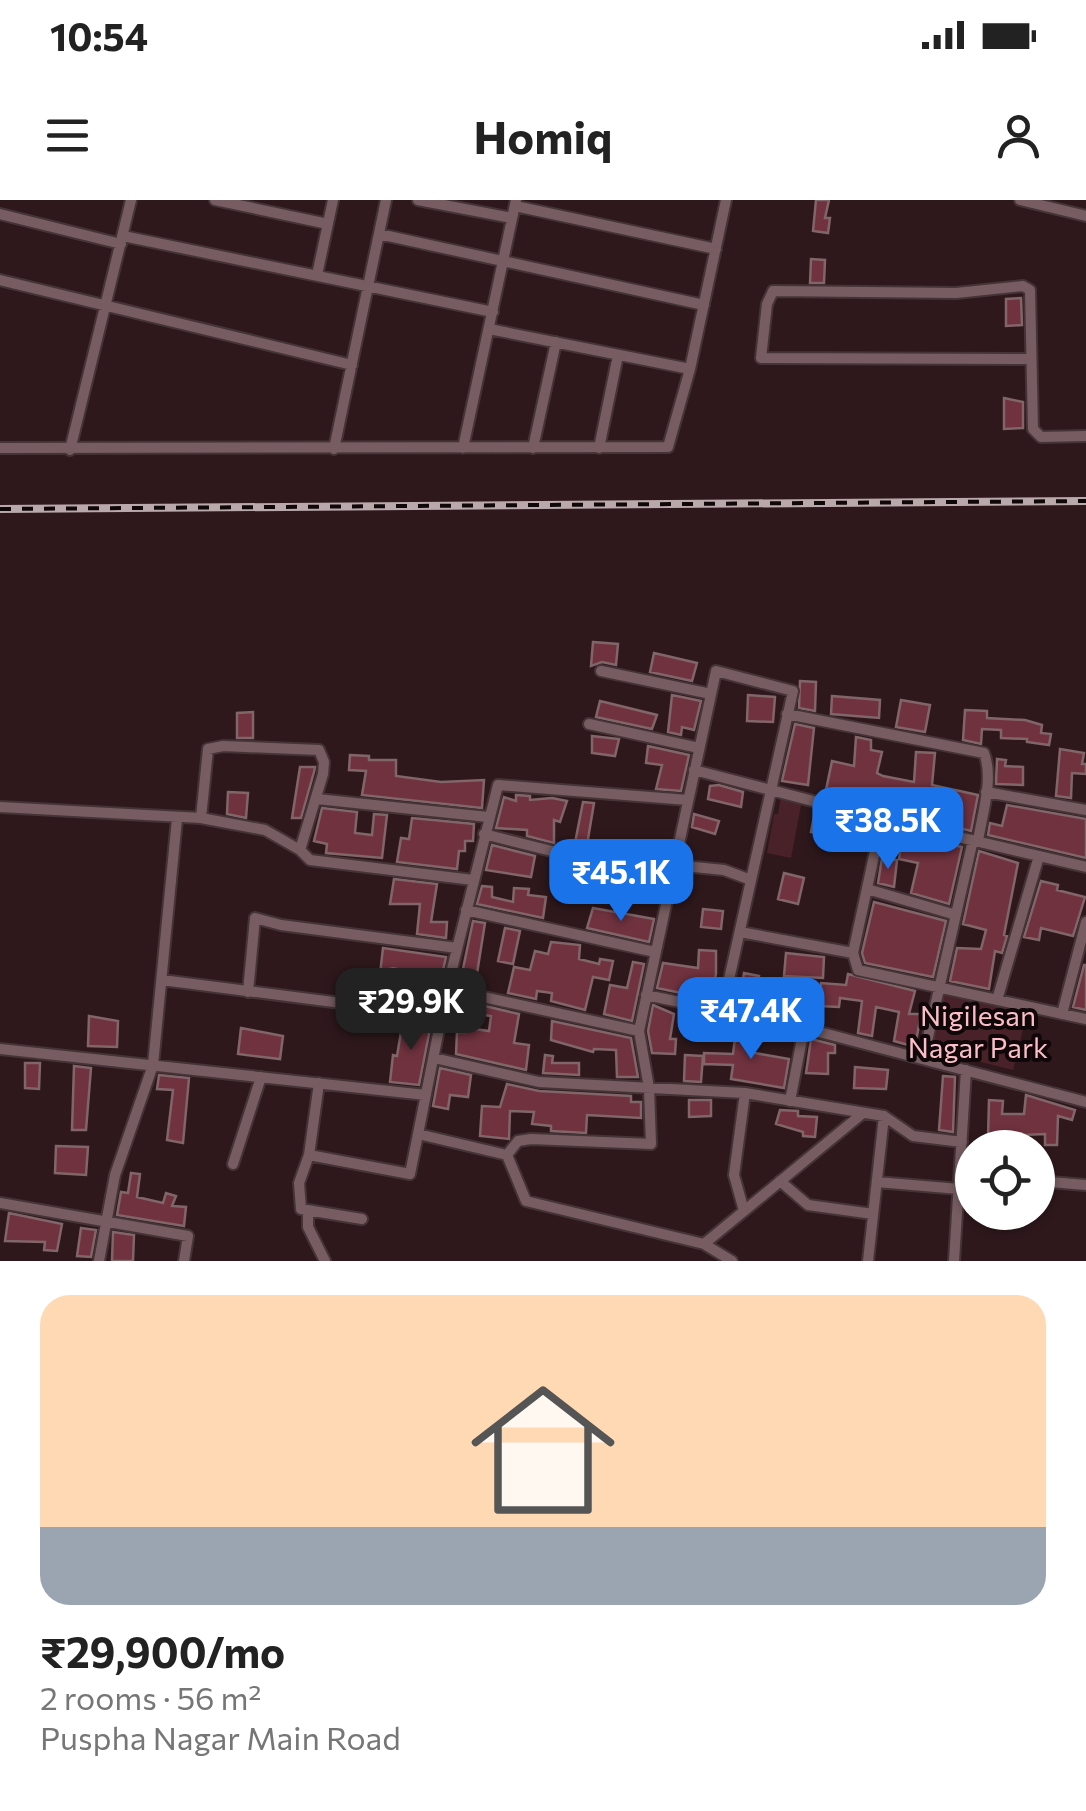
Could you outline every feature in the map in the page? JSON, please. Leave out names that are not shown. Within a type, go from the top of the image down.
[{"type":"street","points":[[70,450],[132,200]]},
{"type":"street","points":[[216,200],[328,224]]},
{"type":"street","points":[[317,275],[333,200]]},
{"type":"street","points":[[334,448],[386,200]]},
{"type":"street","points":[[418,200],[512,218]]},
{"type":"street","points":[[0,448],[668,448],[690,369],[726,200]]},
{"type":"street","points":[[1020,200],[1086,216]]},
{"type":"street","points":[[463,448],[515,203],[716,249]]},
{"type":"street","points":[[0,214],[493,312]]},
{"type":"street","points":[[380,234],[704,305]]},
{"type":"street","points":[[0,280],[352,365]]},
{"type":"street","points":[[1031,359],[760,358],[767,304],[773,291],[956,293],[1024,286],[1030,290],[1033,430],[1041,437],[1086,436]]},
{"type":"street","points":[[489,329],[690,369]]},
{"type":"street","points":[[533,448],[556,342]]},
{"type":"street","points":[[599,448],[618,355]]},
{"type":"street","points":[[601,671],[711,694]]},
{"type":"street","points":[[507,1155],[518,1142],[531,1139],[651,1144],[649,1088],[639,1032],[716,671],[794,690],[722,1011]]},
{"type":"street","points":[[787,714],[984,753],[988,762],[986,792],[923,1059]]},
{"type":"street","points":[[588,724],[699,748]]},
{"type":"street","points":[[201,818],[208,748],[318,750],[324,762],[300,850]]},
{"type":"street","points":[[694,770],[1086,867]]},
{"type":"street","points":[[309,1155],[410,1174],[457,948],[498,785],[688,800]]},
{"type":"street","points":[[986,792],[1086,810]]},
{"type":"street","points":[[317,799],[488,817]]},
{"type":"street","points":[[0,807],[201,818],[265,830],[310,860],[474,880]]},
{"type":"street","points":[[882,818],[853,953],[858,970],[1086,1019]]},
{"type":"street","points":[[99,1261],[115,1175],[154,1065],[177,819]]},
{"type":"street","points":[[484,834],[671,881]]},
{"type":"street","points":[[997,1000],[1039,856]]},
{"type":"street","points":[[674,865],[724,870],[751,880]]},
{"type":"street","points":[[867,889],[956,915]]},
{"type":"street","points":[[466,910],[655,952]]},
{"type":"street","points":[[248,992],[255,918],[281,925],[457,948]]},
{"type":"street","points":[[1062,1014],[1083,946],[1086,922]]},
{"type":"street","points":[[740,932],[853,953]]},
{"type":"street","points":[[162,980],[442,1016]]},
{"type":"street","points":[[448,990],[639,1032]]},
{"type":"street","points":[[646,995],[804,1028],[1086,1102]]},
{"type":"street","points":[[790,1100],[804,1028]]},
{"type":"street","points":[[0,1049],[426,1094]]},
{"type":"street","points":[[434,1058],[539,1082],[745,1093],[790,1100],[884,1116],[914,1136],[955,1141]]},
{"type":"street","points":[[963,1130],[966,1070]]},
{"type":"street","points":[[234,1164],[261,1077]]},
{"type":"street","points":[[319,1083],[309,1155],[299,1184],[301,1209],[362,1218]]},
{"type":"street","points":[[744,1211],[734,1175],[745,1093]]},
{"type":"street","points":[[704,1244],[862,1113]]},
{"type":"street","points":[[868,1261],[884,1116]]},
{"type":"street","points":[[418,1134],[507,1155]]},
{"type":"street","points":[[507,1155],[526,1201],[704,1244],[732,1261]]},
{"type":"street","points":[[780,1181],[808,1205],[873,1214]]},
{"type":"street","points":[[877,1182],[955,1188]]},
{"type":"street","points":[[1055,1182],[1086,1184]]},
{"type":"street","points":[[0,1203],[188,1236],[184,1261]]},
{"type":"street","points":[[308,1212],[308,1227],[325,1261]]},
{"type":"street","points":[[954,1261],[956,1230]]},
{"type":"green space","points":[[781,796],[802,800],[791,858],[767,853]]},
{"type":"green space","name":"Nigilesan Nagar Park","points":[[942,992],[1027,1013],[1013,1070],[928,1049]]},
{"type":"building","points":[[816,200],[829,200],[825,218],[830,218],[828,233],[813,231]]},
{"type":"building","points":[[811,259],[825,260],[824,283],[810,283]]},
{"type":"building","points":[[1021,298],[1022,325],[1006,326],[1006,299]]},
{"type":"building","points":[[1004,398],[1023,402],[1023,428],[1004,429]]},
{"type":"building","points":[[593,642],[618,644],[616,665],[602,662],[591,666]]},
{"type":"building","points":[[654,653],[697,663],[692,681],[650,672]]},
{"type":"building","points":[[800,681],[816,682],[815,711],[799,708]]},
{"type":"building","points":[[672,695],[701,701],[694,730],[682,727],[681,735],[668,732]]},
{"type":"building","points":[[748,695],[775,697],[773,722],[747,721]]},
{"type":"building","points":[[832,696],[880,700],[879,718],[831,714]]},
{"type":"building","points":[[901,700],[930,705],[925,732],[896,727]]},
{"type":"building","points":[[600,701],[657,715],[652,729],[596,717]]},
{"type":"building","points":[[965,710],[987,711],[987,718],[1042,725],[1041,733],[1051,734],[1049,745],[1001,738],[1001,730],[982,729],[981,744],[963,740]]},
{"type":"building","points":[[253,712],[253,738],[237,738],[237,713]]},
{"type":"building","points":[[795,724],[814,728],[808,785],[782,781]]},
{"type":"building","points":[[592,736],[619,739],[615,756],[592,753]]},
{"type":"building","points":[[856,737],[871,740],[871,750],[882,752],[877,773],[883,776],[914,782],[916,752],[935,753],[932,785],[978,795],[971,831],[888,811],[890,801],[864,793],[863,796],[826,790],[832,761],[854,766]]},
{"type":"building","points":[[648,746],[689,755],[681,791],[656,789],[662,765],[646,763]]},
{"type":"building","points":[[1060,749],[1084,753],[1082,764],[1086,764],[1086,774],[1072,773],[1071,798],[1056,796]]},
{"type":"building","points":[[350,755],[396,760],[396,776],[441,782],[484,780],[482,808],[362,795],[366,771],[349,770]]},
{"type":"building","points":[[997,759],[1006,760],[1005,766],[1023,767],[1023,785],[996,784]]},
{"type":"building","points":[[300,767],[315,767],[301,818],[292,818]]},
{"type":"building","points":[[710,786],[743,792],[741,807],[708,799]]},
{"type":"building","points":[[228,792],[248,793],[246,818],[227,814]]},
{"type":"building","points":[[516,795],[530,796],[530,800],[567,801],[560,822],[554,820],[554,843],[527,836],[527,830],[496,828],[504,797],[516,801]]},
{"type":"building","points":[[583,802],[594,803],[586,851],[574,848]]},
{"type":"building","points":[[1007,805],[1086,819],[1086,858],[988,835],[990,823],[1002,826]]},
{"type":"building","points":[[322,808],[357,812],[355,833],[372,835],[374,814],[387,815],[382,858],[326,853],[327,844],[314,841]]},
{"type":"building","points":[[815,811],[853,821],[850,841],[811,832]]},
{"type":"building","points":[[694,814],[719,821],[715,834],[692,827]]},
{"type":"building","points":[[412,818],[474,824],[473,841],[465,841],[465,851],[459,851],[457,869],[397,862],[401,838],[409,839]]},
{"type":"building","points":[[903,833],[962,847],[949,904],[911,893],[918,863],[899,859]]},
{"type":"building","points":[[492,845],[535,856],[531,877],[486,870]]},
{"type":"building","points":[[979,851],[1018,863],[1004,935],[1007,936],[1002,953],[995,951],[989,989],[950,981],[957,948],[981,949],[986,930],[963,924]]},
{"type":"building","points":[[882,858],[897,860],[894,887],[878,883]]},
{"type":"building","points":[[784,873],[804,878],[798,904],[778,899]]},
{"type":"building","points":[[394,879],[437,884],[431,922],[447,922],[446,938],[417,934],[420,904],[390,904]]},
{"type":"building","points":[[1041,881],[1085,897],[1073,936],[1041,928],[1039,940],[1024,937]]},
{"type":"building","points":[[482,886],[492,887],[492,897],[513,902],[514,888],[529,889],[528,895],[546,897],[543,918],[477,904]]},
{"type":"building","points":[[874,902],[946,921],[933,977],[865,963],[862,953]]},
{"type":"building","points":[[593,908],[654,919],[649,942],[587,928]]},
{"type":"building","points":[[703,909],[723,911],[721,929],[701,927]]},
{"type":"building","points":[[473,921],[485,923],[475,986],[460,983]]},
{"type":"building","points":[[505,928],[520,931],[513,964],[498,961]]},
{"type":"building","points":[[551,942],[580,945],[579,959],[599,964],[600,959],[613,961],[609,980],[593,977],[585,1010],[551,1001],[552,993],[537,991],[536,999],[508,993],[514,967],[530,970],[535,951],[548,954]]},
{"type":"building","points":[[383,948],[446,957],[435,1006],[406,1002],[408,989],[420,991],[422,975],[393,968],[390,1000],[361,997],[362,992],[347,990],[349,971],[380,974]]},
{"type":"building","points":[[699,950],[716,951],[710,999],[657,988],[663,963],[698,968]]},
{"type":"building","points":[[786,953],[824,957],[823,978],[784,976]]},
{"type":"building","points":[[633,962],[644,964],[632,1021],[604,1014],[610,985],[627,988]]},
{"type":"building","points":[[1086,965],[1086,1010],[1073,1007]]},
{"type":"building","points":[[744,973],[759,976],[755,1000],[740,997]]},
{"type":"building","points":[[848,974],[915,991],[909,1014],[921,1014],[915,1047],[894,1041],[899,1012],[876,1007],[872,1036],[858,1033],[862,1001],[840,998],[839,1007],[819,1006],[821,983],[846,985]]},
{"type":"building","points":[[472,1003],[519,1014],[514,1043],[529,1045],[526,1070],[456,1054],[457,1032],[466,1032],[467,1028],[489,1031],[491,1016],[470,1013]]},
{"type":"building","points":[[653,1005],[674,1014],[670,1039],[676,1039],[675,1054],[652,1053],[648,1031]]},
{"type":"building","points":[[89,1016],[118,1021],[117,1047],[88,1046]]},
{"type":"building","points":[[403,1020],[431,1024],[419,1085],[390,1082]]},
{"type":"building","points":[[552,1021],[631,1038],[638,1077],[617,1077],[616,1050],[593,1052],[551,1040]]},
{"type":"building","points":[[737,1023],[752,1026],[749,1052],[789,1059],[784,1088],[731,1079],[733,1065],[704,1064],[704,1053],[733,1054]]},
{"type":"building","points":[[241,1028],[283,1036],[280,1059],[238,1054]]},
{"type":"building","points":[[811,1039],[835,1045],[835,1053],[828,1053],[828,1074],[806,1073]]},
{"type":"building","points":[[545,1055],[553,1056],[552,1063],[579,1063],[579,1075],[543,1073]]},
{"type":"building","points":[[685,1055],[703,1056],[701,1082],[684,1081]]},
{"type":"building","points":[[25,1063],[40,1063],[39,1089],[25,1088]]},
{"type":"building","points":[[74,1066],[91,1068],[86,1130],[72,1130]]},
{"type":"building","points":[[855,1067],[888,1070],[886,1089],[854,1088]]},
{"type":"building","points":[[440,1068],[471,1075],[468,1097],[450,1095],[448,1109],[433,1106]]},
{"type":"building","points":[[159,1075],[189,1078],[183,1143],[167,1140],[173,1090],[157,1089]]},
{"type":"building","points":[[943,1076],[955,1077],[953,1132],[939,1130]]},
{"type":"building","points":[[507,1084],[539,1091],[631,1096],[631,1102],[641,1102],[641,1118],[587,1115],[586,1133],[551,1131],[551,1126],[532,1124],[534,1112],[510,1111],[509,1139],[480,1136],[482,1106],[500,1107]]},
{"type":"building","points":[[1026,1095],[1075,1110],[1072,1120],[1058,1116],[1057,1145],[1055,1130],[988,1130],[989,1100],[1003,1101],[1002,1114],[1024,1114]]},
{"type":"building","points":[[689,1100],[711,1100],[711,1116],[689,1117]]},
{"type":"building","points":[[780,1110],[817,1117],[815,1137],[776,1124]]},
{"type":"building","points":[[56,1146],[88,1147],[86,1175],[55,1173]]},
{"type":"building","points":[[131,1173],[140,1174],[137,1197],[163,1203],[166,1193],[176,1196],[172,1206],[186,1207],[184,1226],[117,1215],[121,1192],[128,1193]]},
{"type":"building","points":[[9,1213],[62,1224],[57,1251],[44,1250],[45,1242],[5,1241]]},
{"type":"building","points":[[81,1228],[96,1230],[91,1257],[77,1256]]},
{"type":"building","points":[[113,1232],[134,1235],[133,1261],[112,1261]]},
{"type":"railway","points":[[0,509],[1086,501]]}]
